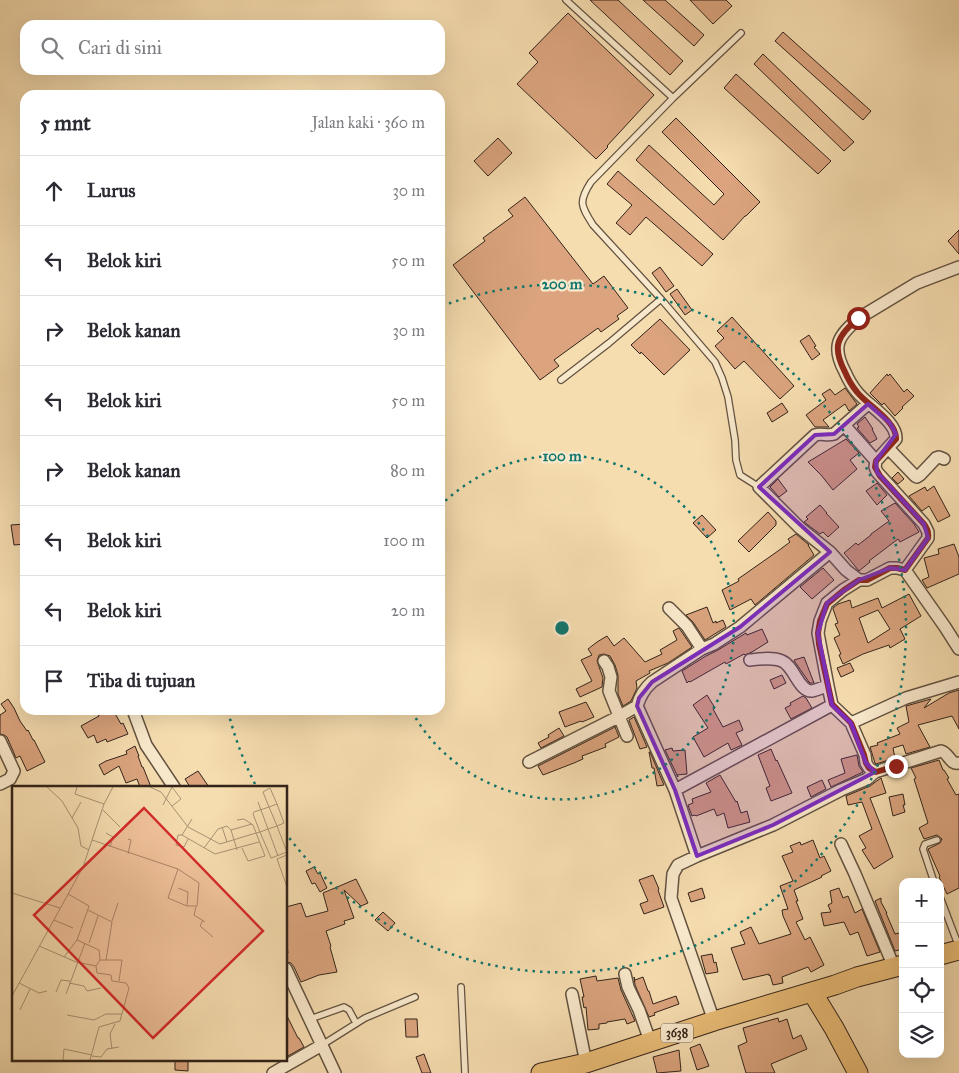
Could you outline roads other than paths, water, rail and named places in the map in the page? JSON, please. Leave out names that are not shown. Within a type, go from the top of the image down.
[{"type":"main road","points":[[944,953],[959,948]]},
{"type":"main road","name":"3638","points":[[541,1073],[586,1063],[714,1021],[898,966]]},
{"type":"main road","points":[[812,992],[858,1073]]},
{"type":"street","points":[[905,570],[928,538],[928,532],[924,524],[877,472],[875,467],[876,461],[896,439],[896,434],[890,422],[857,392],[840,362],[836,348],[841,337],[858,318],[917,283],[959,267]]},
{"type":"street","points":[[859,580],[846,570],[830,552],[800,528],[759,487],[815,435],[828,436],[834,434],[868,404]]},
{"type":"street","points":[[844,426],[876,461]]},
{"type":"street","points":[[888,448],[917,477],[936,458],[944,459]]},
{"type":"street","points":[[697,856],[676,790],[637,706],[639,698],[645,688],[652,682],[740,627],[830,552]]},
{"type":"street","points":[[876,772],[869,768],[866,763],[851,723],[832,704],[818,633],[820,621],[827,604],[859,580],[867,580],[890,568],[905,570],[959,649]]},
{"type":"street","points":[[669,608],[687,626],[702,650]]},
{"type":"street","points":[[750,660],[782,660],[791,669],[800,684],[808,690],[812,691],[828,686]]},
{"type":"street","points":[[604,661],[611,677],[609,692],[627,736]]},
{"type":"street","points":[[851,723],[906,698],[959,682]]},
{"type":"street","points":[[676,790],[832,704]]},
{"type":"street","points":[[529,762],[637,706]]},
{"type":"street","points":[[135,715],[146,745],[173,786]]},
{"type":"street","points":[[0,741],[14,771],[10,779],[0,784]]},
{"type":"street","points":[[714,1021],[671,898],[673,874],[678,865],[773,825],[841,790],[867,779],[876,772],[941,751],[945,752],[954,763],[959,763]]},
{"type":"street","points":[[841,844],[898,966]]},
{"type":"street","points":[[288,973],[335,1073]]},
{"type":"street","points":[[626,974],[628,987],[640,1010],[650,1041]]},
{"type":"street","points":[[572,994],[586,1063]]},
{"type":"street","points":[[273,1073],[322,1045]]},
{"type":"lane","points":[[566,0],[672,98]]},
{"type":"lane","points":[[741,33],[672,98],[591,182],[584,193],[582,202],[585,213],[593,225],[661,299],[715,362],[728,397],[735,440],[736,460],[740,475],[759,487]]},
{"type":"lane","points":[[561,380],[661,299]]},
{"type":"lane","points":[[933,878],[923,850],[925,844],[937,840]]},
{"type":"lane","points":[[944,908],[959,948]]},
{"type":"lane","points":[[460,987],[465,1073]]},
{"type":"lane","points":[[322,1045],[365,1018],[415,997]]},
{"type":"lane","points":[[310,1019],[344,1007],[349,1010],[356,1023]]}]
